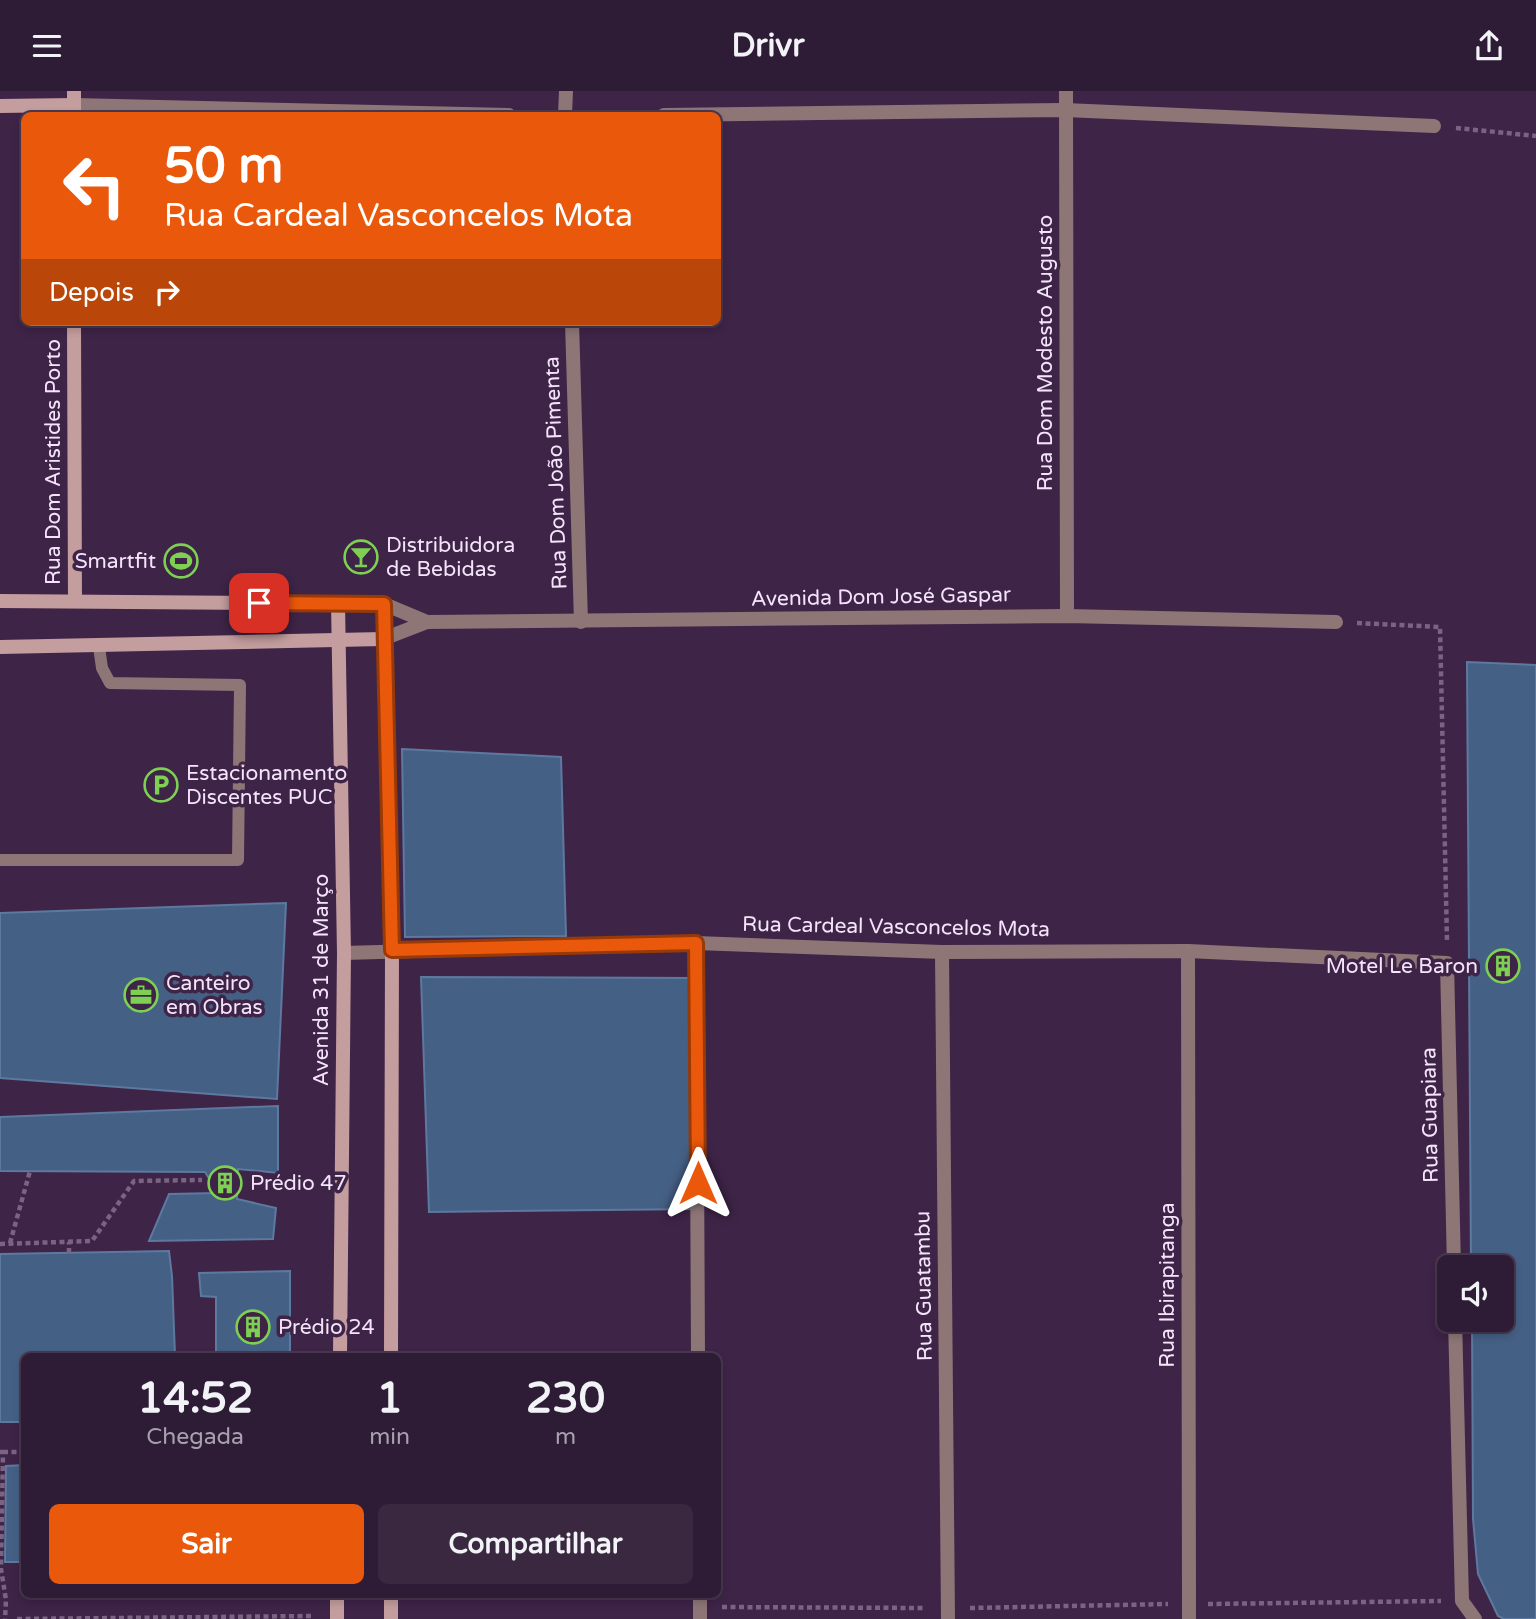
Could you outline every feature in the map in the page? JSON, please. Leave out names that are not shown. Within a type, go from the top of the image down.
[{"type":"street","points":[[565,112],[566,91]]},
{"type":"street","name":"Rua Dom Modesto Augusto","points":[[1066,91],[1068,616]]},
{"type":"street","points":[[0,106],[74,104],[390,112]]},
{"type":"street","points":[[721,114],[1065,110],[1434,125]]},
{"type":"street","name":"Rua Dom Aristides Porto","points":[[74,326],[75,601]]},
{"type":"street","name":"Rua Dom João Pimenta","points":[[572,326],[581,622]]},
{"type":"street","name":"Avenida Dom José Gaspar","points":[[0,601],[384,604],[427,622]]},
{"type":"street","name":"Avenida 31 de Março","points":[[338,603],[344,953],[340,1353]]},
{"type":"street","points":[[384,604],[392,950],[391,1353]]},
{"type":"street","name":"Avenida Dom José Gaspar","points":[[0,647],[337,642],[383,639],[427,622],[1068,616],[1335,622]]},
{"type":"street","points":[[696,943],[698,1353]]},
{"type":"street","name":"Rua Cardeal Vasconcelos Mota","points":[[344,953],[696,943],[942,952],[1188,951],[1447,963]]},
{"type":"street","name":"Rua Ibirapitanga","points":[[1188,951],[1188,1611]]},
{"type":"street","name":"Rua Guatambu","points":[[942,952],[948,1614]]},
{"type":"street","name":"Rua Guapiara","points":[[1447,963],[1454,1255]]},
{"type":"street","points":[[1455,1332],[1462,1601],[1475,1619]]},
{"type":"street","points":[[337,1598],[337,1619]]},
{"type":"street","points":[[391,1598],[391,1619]]},
{"type":"lane","points":[[0,860],[238,860],[240,685],[110,683],[102,668],[99,647]]},
{"type":"path","points":[[1434,125],[1536,136]]},
{"type":"path","points":[[1335,622],[1440,627],[1447,963]]},
{"type":"path","points":[[10,1243],[30,1171]]},
{"type":"path","points":[[0,1244],[92,1241],[134,1181],[202,1180]]},
{"type":"path","points":[[69,1242],[69,1253]]},
{"type":"path","points":[[5,1619],[6,1600],[1,1569],[2,1452],[21,1452]]},
{"type":"path","points":[[700,1607],[948,1614],[1188,1611],[1462,1601]]},
{"type":"path","points":[[17,1619],[311,1616]]},
{"type":"building","name":"Motel Le Baron","points":[[1467,662],[1536,665],[1536,1619],[1504,1619],[1498,1616],[1478,1574],[1473,1519],[1472,1332],[1514,1332],[1514,1255],[1471,1255]]},
{"type":"building","points":[[402,749],[561,757],[566,936],[405,937]]},
{"type":"building","name":"Canteiro em Obras","points":[[286,903],[277,1099],[0,1078],[0,913]]},
{"type":"building","points":[[421,977],[696,978],[698,1209],[429,1212]]},
{"type":"building","name":"Prédio 47","points":[[278,1106],[278,1173],[238,1169],[237,1199],[276,1208],[273,1239],[149,1241],[169,1194],[218,1193],[205,1172],[0,1171],[0,1117]]},
{"type":"building","points":[[169,1251],[175,1353],[21,1353],[21,1422],[0,1422],[0,1254]]},
{"type":"building","name":"Prédio 24","points":[[290,1271],[290,1353],[216,1353],[216,1297],[201,1296],[199,1273]]},
{"type":"building","points":[[21,1465],[21,1562],[5,1562],[6,1466]]},
{"type":"place","name":"Distribuidora de Bebidas","points":[[361,557]]},
{"type":"place","name":"Smartfit","points":[[181,561]]},
{"type":"place","name":"Estacionamento Discentes PUC","points":[[161,785]]},
{"type":"place","name":"Motel Le Baron","points":[[1503,966]]},
{"type":"place","name":"Canteiro em Obras","points":[[141,995]]},
{"type":"place","name":"Prédio 47","points":[[225,1183]]},
{"type":"place","name":"Prédio 24","points":[[253,1327]]},
{"type":"route","points":[[259,603],[384,604],[392,950],[696,943],[698,1183]]}]
